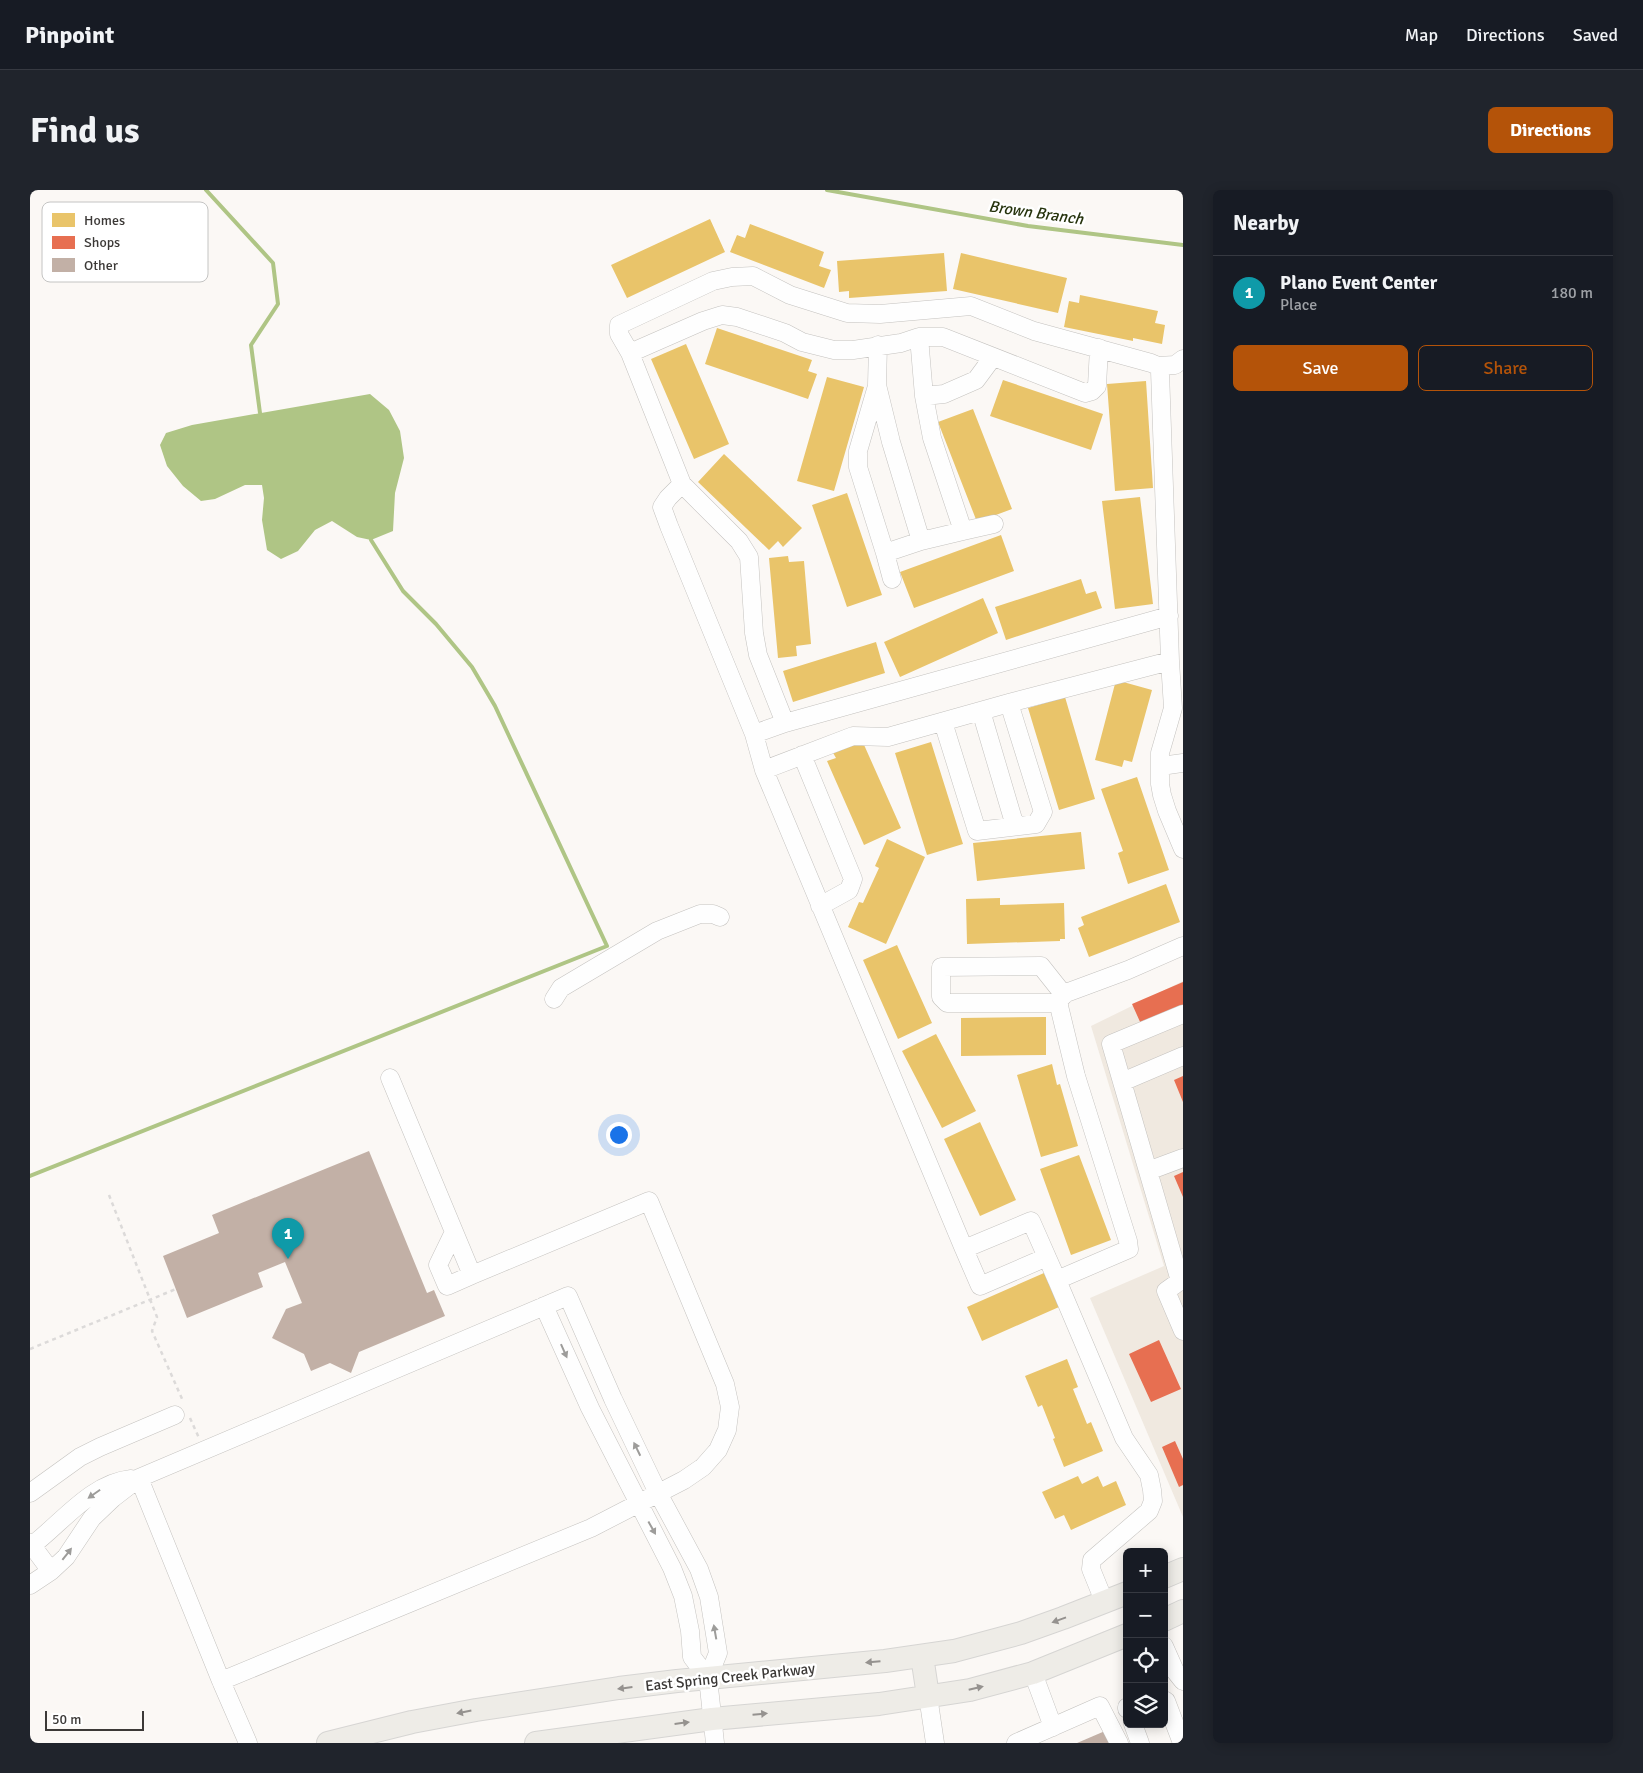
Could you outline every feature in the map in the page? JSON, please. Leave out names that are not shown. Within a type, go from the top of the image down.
[{"type":"main road","name":"East Spring Creek Parkway","points":[[328,1743],[412,1722],[619,1688],[885,1661],[962,1649],[1021,1633],[1125,1593]]},
{"type":"main road","points":[[1168,1618],[1183,1611]]},
{"type":"main road","points":[[536,1743],[712,1719],[878,1704],[970,1690],[1033,1673],[1123,1637]]},
{"type":"main road","points":[[922,1656],[928,1696]]},
{"type":"street","points":[[785,724],[758,654],[754,633],[749,558],[738,540],[682,484],[630,353],[619,334],[619,325],[713,281],[739,276],[753,276],[790,295],[847,313],[880,314],[971,306],[1034,331],[1175,365]]},
{"type":"street","points":[[630,353],[703,321],[722,315],[737,317],[785,333],[802,342],[834,350],[853,350],[901,343],[919,337],[943,337],[1086,393],[1092,391],[1097,386],[1099,348]]},
{"type":"street","points":[[919,337],[924,396],[932,438],[963,531]]},
{"type":"street","points":[[878,345],[877,385],[858,451],[858,466],[892,579]]},
{"type":"street","points":[[924,396],[944,394],[976,380],[993,356]]},
{"type":"street","points":[[1175,365],[1160,372],[1173,708],[1160,753],[1162,795],[1183,849]]},
{"type":"street","points":[[877,385],[891,442],[921,541]]},
{"type":"street","points":[[682,484],[662,507],[669,526],[754,734],[764,770],[980,1286],[1047,1257]]},
{"type":"street","points":[[885,553],[921,541],[994,524]]},
{"type":"street","points":[[754,734],[1169,616]]},
{"type":"street","points":[[764,770],[853,736],[888,737],[1170,661]]},
{"type":"street","points":[[943,722],[977,830],[1036,824],[1044,812],[1009,703]]},
{"type":"street","points":[[981,711],[1015,826]]},
{"type":"street","points":[[802,755],[852,879],[849,890],[820,906]]},
{"type":"street","points":[[1161,766],[1183,763]]},
{"type":"street","points":[[554,999],[561,988],[657,931],[700,914],[713,914],[720,917]]},
{"type":"street","points":[[1057,1280],[1129,1249],[1076,1076],[1061,999],[1042,966],[941,967],[941,997],[947,1003],[1061,999],[1183,946]]},
{"type":"street","points":[[1181,1322],[1166,1291],[1180,1281],[1111,1044],[1183,1014]]},
{"type":"street","points":[[1122,1082],[1183,1056]]},
{"type":"street","points":[[390,1078],[472,1275]]},
{"type":"street","points":[[1148,1171],[1183,1158]]},
{"type":"street","points":[[221,1681],[591,1528],[684,1480],[703,1467],[718,1450],[727,1430],[730,1407],[725,1384],[649,1201],[447,1286],[438,1265],[454,1232]]},
{"type":"street","points":[[964,1250],[1031,1221],[1124,1438],[1148,1475],[1152,1490],[1152,1501],[1149,1511],[1092,1560],[1091,1569],[1104,1602]]},
{"type":"street","points":[[30,1585],[51,1571],[66,1557],[92,1518],[113,1498],[139,1478],[568,1296],[613,1399],[658,1493],[699,1569],[709,1598],[718,1652],[708,1678],[716,1743]]},
{"type":"street","points":[[544,1306],[590,1408],[668,1560],[684,1596],[692,1657],[708,1678]]},
{"type":"street","points":[[30,1493],[80,1457],[182,1409]]},
{"type":"street","points":[[51,1571],[31,1545],[99,1490],[119,1480],[139,1478]]},
{"type":"street","points":[[139,1478],[248,1743]]},
{"type":"street","points":[[1168,1655],[1175,1671],[1183,1681]]},
{"type":"street","points":[[1033,1673],[1052,1727]]},
{"type":"street","points":[[928,1696],[935,1743]]},
{"type":"street","points":[[1016,1743],[1100,1706],[1119,1743]]},
{"type":"street","points":[[1168,1706],[1182,1743]]},
{"type":"street","points":[[1134,1728],[1140,1743]]},
{"type":"path","points":[[109,1194],[158,1317],[152,1331],[182,1409],[198,1438],[208,1434]]},
{"type":"path","points":[[30,1349],[176,1289]]},
{"type":"shaded area","points":[[370,394],[389,410],[400,431],[404,458],[395,493],[393,531],[371,540],[357,537],[332,521],[315,530],[298,551],[281,559],[267,550],[262,520],[264,498],[262,485],[245,485],[215,499],[201,501],[183,486],[167,466],[160,445],[166,433],[192,425]]},
{"type":"shaded area","points":[[1183,981],[1183,1517],[1090,1298],[1164,1266],[1091,1026]]},
{"type":"building: Homes","points":[[710,219],[725,252],[627,298],[611,265]]},
{"type":"building: Homes","points":[[750,224],[824,252],[819,266],[831,270],[824,288],[730,252],[737,235],[745,238]]},
{"type":"building: Homes","points":[[944,253],[947,291],[849,298],[849,291],[839,292],[837,261]]},
{"type":"building: Homes","points":[[961,253],[1067,278],[1058,313],[953,289]]},
{"type":"building: Homes","points":[[1080,295],[1158,311],[1155,323],[1165,325],[1162,344],[1133,338],[1133,341],[1064,327],[1069,301],[1079,303]]},
{"type":"building: Homes","points":[[717,328],[812,360],[808,371],[817,374],[808,399],[705,364]]},
{"type":"building: Homes","points":[[686,344],[729,444],[694,459],[651,359]]},
{"type":"building: Homes","points":[[827,377],[864,387],[834,491],[797,481]]},
{"type":"building: Homes","points":[[1003,380],[1103,414],[1091,450],[990,416]]},
{"type":"building: Homes","points":[[1146,381],[1153,488],[1115,491],[1107,384]]},
{"type":"building: Homes","points":[[973,409],[1012,509],[977,522],[938,422]]},
{"type":"building: Homes","points":[[724,454],[802,528],[783,547],[778,541],[769,550],[698,482]]},
{"type":"building: Homes","points":[[847,493],[882,595],[847,607],[812,505]]},
{"type":"building: Homes","points":[[1140,497],[1153,604],[1115,609],[1102,501]]},
{"type":"building: Homes","points":[[1001,535],[1014,571],[914,608],[900,572]]},
{"type":"building: Homes","points":[[788,556],[789,562],[804,561],[811,644],[796,646],[797,656],[778,658],[769,558]]},
{"type":"building: Homes","points":[[1081,579],[1086,594],[1096,591],[1102,608],[1006,640],[995,607]]},
{"type":"building: Homes","points":[[983,598],[998,633],[900,677],[884,642]]},
{"type":"building: Homes","points":[[876,642],[885,673],[793,702],[783,671]]},
{"type":"building: Homes","points":[[1116,680],[1152,690],[1132,762],[1124,760],[1122,767],[1095,760]]},
{"type":"building: Homes","points":[[1065,697],[1095,799],[1059,810],[1028,708]]},
{"type":"building: Homes","points":[[861,738],[901,828],[864,845],[827,761],[836,758],[832,751]]},
{"type":"building: Homes","points":[[931,742],[963,844],[927,855],[895,753]]},
{"type":"building: Homes","points":[[1137,777],[1169,870],[1128,884],[1118,853],[1123,851],[1101,789]]},
{"type":"building: Homes","points":[[1081,832],[1085,869],[977,881],[973,843]]},
{"type":"building: Homes","points":[[887,839],[925,857],[886,944],[848,927],[859,902],[863,903],[879,868],[875,866]]},
{"type":"building: Homes","points":[[1166,884],[1180,922],[1089,957],[1078,928],[1084,925],[1081,917]]},
{"type":"building: Homes","points":[[1000,898],[1000,905],[1064,903],[1065,939],[1060,939],[1060,941],[967,944],[966,899]]},
{"type":"building: Homes","points":[[897,945],[932,1023],[898,1039],[863,960]]},
{"type":"building: Homes","points":[[1046,1017],[1046,1055],[961,1056],[961,1018]]},
{"type":"building: Homes","points":[[936,1034],[976,1111],[942,1128],[902,1051]]},
{"type":"building: Homes","points":[[1052,1064],[1057,1085],[1060,1084],[1078,1146],[1041,1157],[1017,1075]]},
{"type":"building: Homes","points":[[980,1122],[1016,1200],[980,1216],[944,1139]]},
{"type":"building: Homes","points":[[1079,1155],[1111,1240],[1071,1255],[1040,1169]]},
{"type":"building: Homes","points":[[1044,1273],[1059,1307],[982,1341],[967,1307]]},
{"type":"building: Homes","points":[[1067,1359],[1078,1387],[1073,1389],[1087,1424],[1091,1422],[1103,1451],[1064,1467],[1042,1405],[1038,1407],[1025,1376]]},
{"type":"building: Homes","points":[[1078,1476],[1082,1484],[1098,1476],[1103,1487],[1116,1481],[1126,1505],[1071,1530],[1064,1515],[1055,1519],[1042,1492]]},
{"type":"building: Shops","points":[[1183,982],[1183,1005],[1141,1024],[1132,1004]]},
{"type":"building: Shops","points":[[1183,1076],[1183,1102],[1174,1080]]},
{"type":"building: Shops","points":[[1183,1172],[1183,1197],[1174,1176]]},
{"type":"building: Shops","points":[[1159,1340],[1181,1389],[1151,1402],[1129,1354]]},
{"type":"building: Shops","points":[[1175,1441],[1183,1459],[1183,1485],[1179,1487],[1162,1447]]},
{"type":"building: Other","points":[[369,1151],[427,1293],[434,1290],[445,1316],[359,1352],[351,1373],[330,1363],[311,1371],[304,1354],[272,1338],[286,1309],[302,1303],[285,1262],[258,1273],[263,1287],[187,1318],[163,1256],[219,1233],[212,1215]]},
{"type":"building: Other","points":[[1105,1731],[1110,1743],[1077,1743]]},
{"type":"waterway","points":[[206,190],[273,263],[278,304],[251,345],[260,413]]},
{"type":"waterway","name":"Brown Branch","points":[[827,190],[1028,226],[1183,245]]},
{"type":"waterway","points":[[30,1176],[607,946],[495,706],[472,667],[436,624],[403,591],[371,540]]},
{"type":"place","name":"Plano Event Center","points":[[288,1259]]}]
